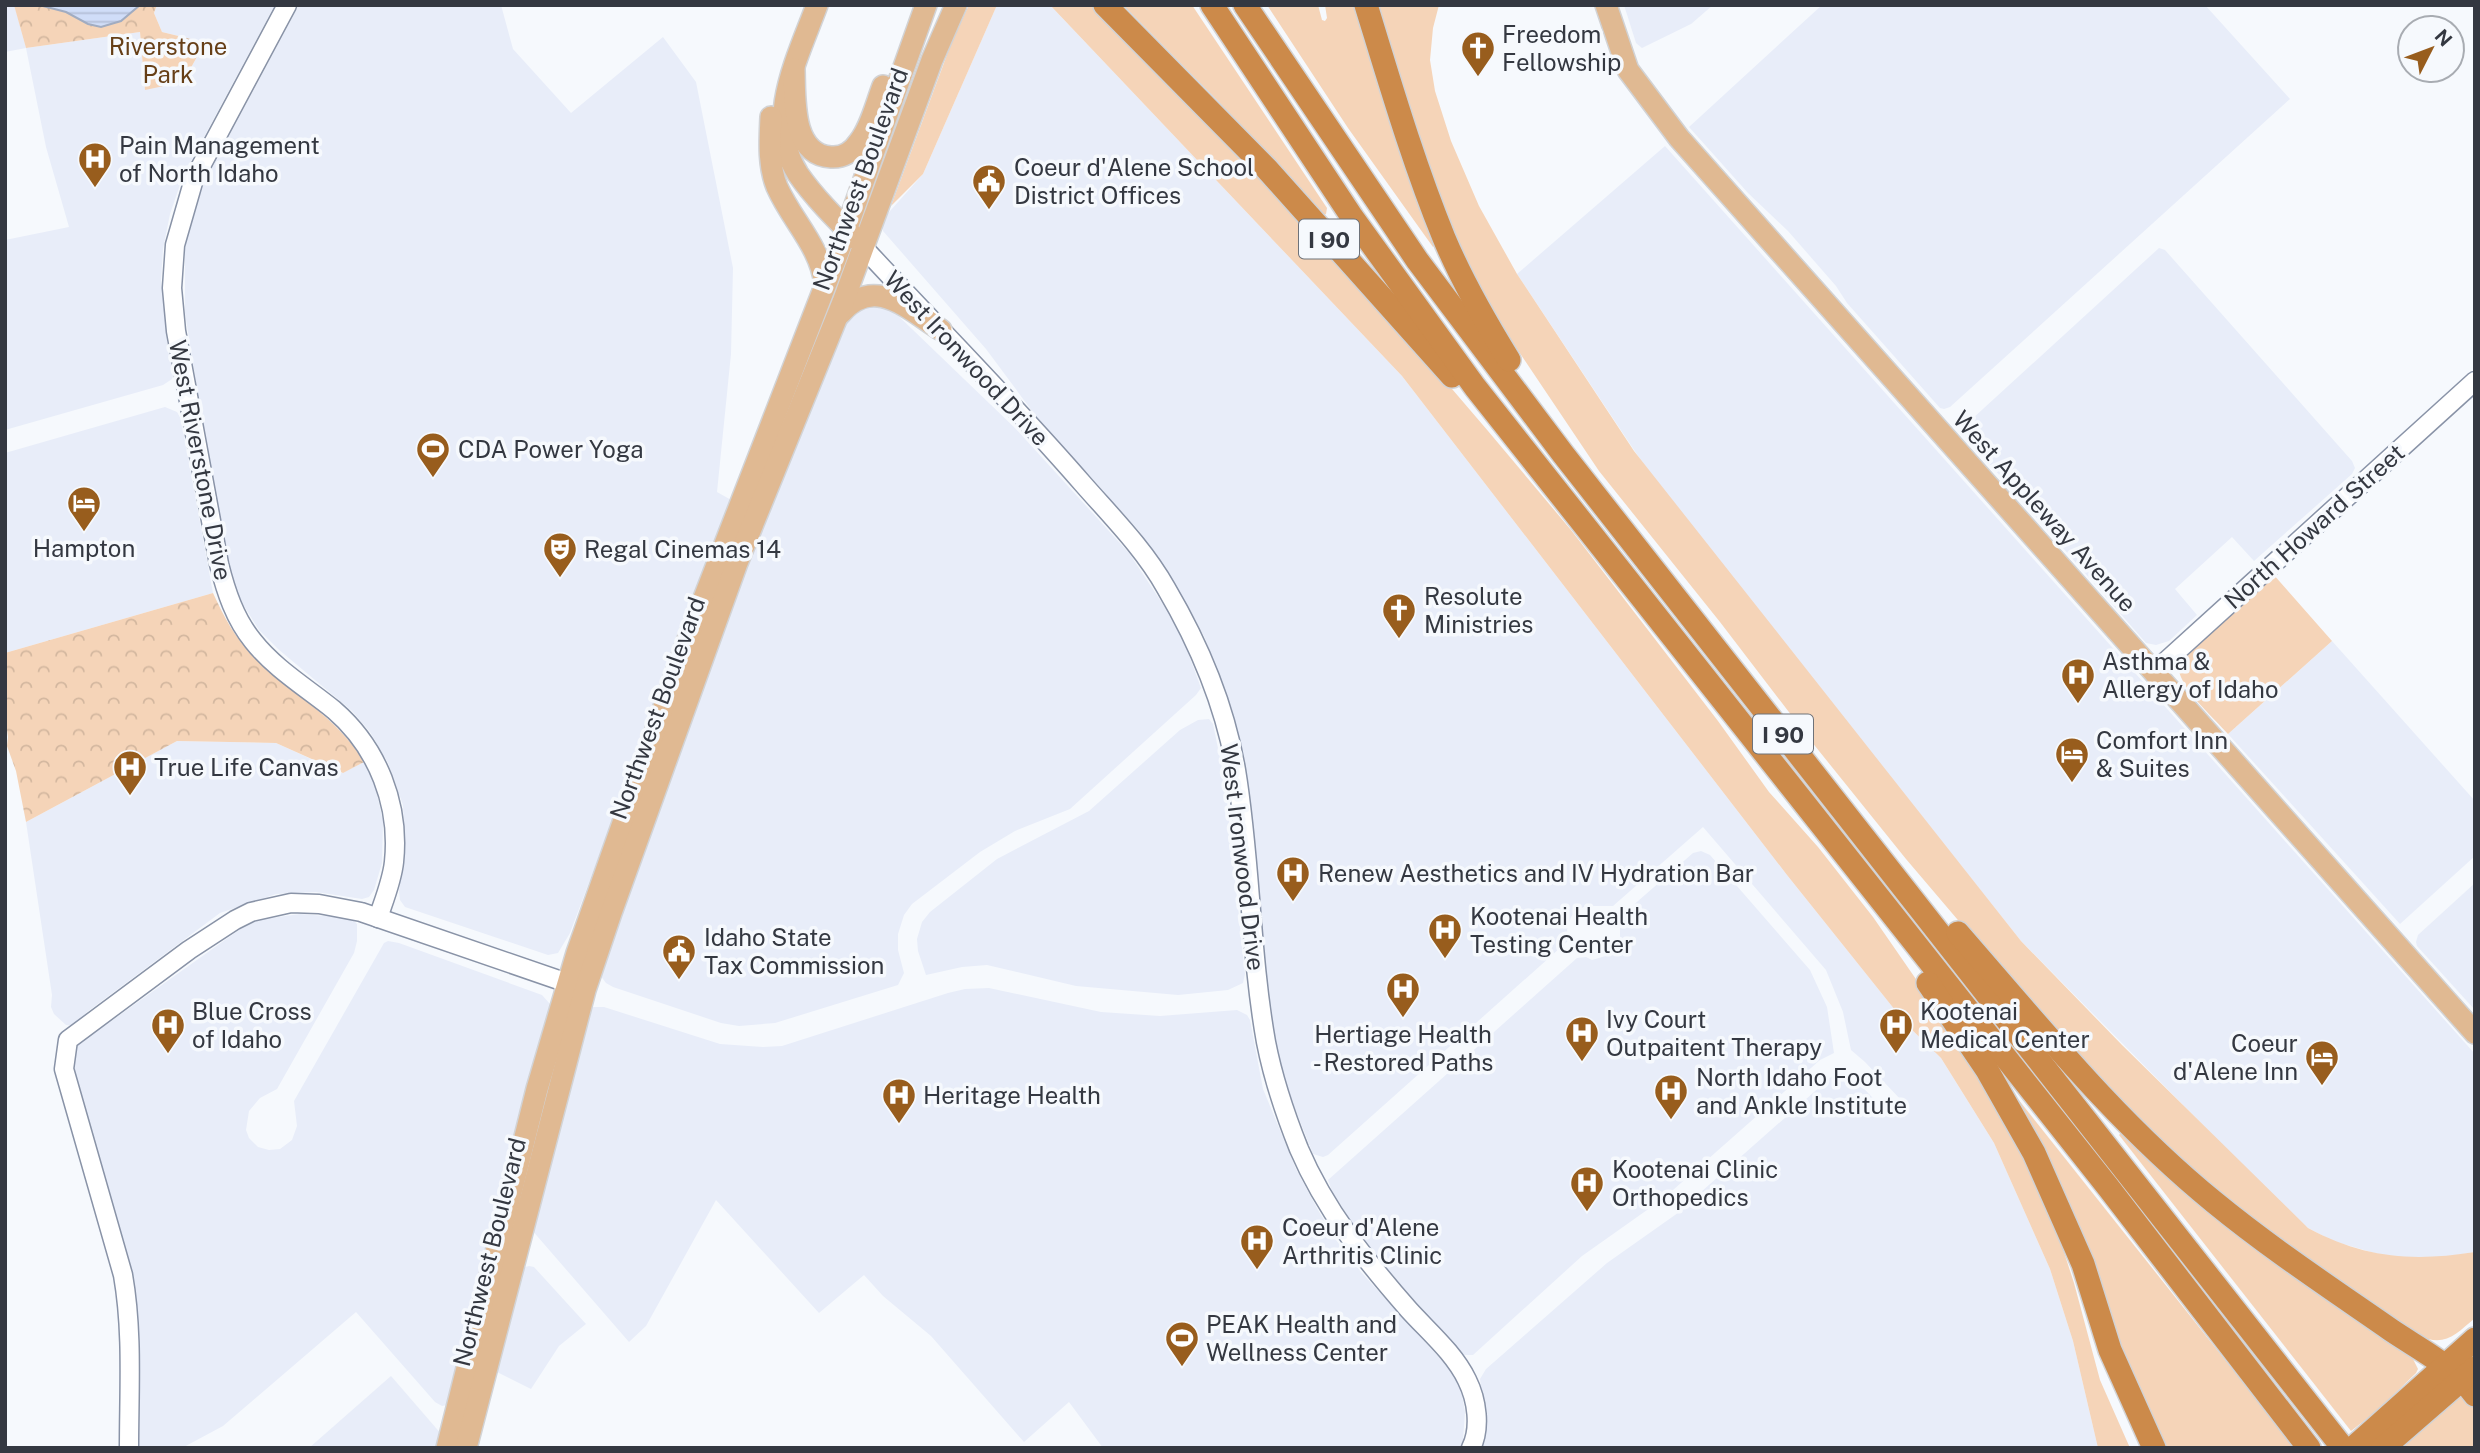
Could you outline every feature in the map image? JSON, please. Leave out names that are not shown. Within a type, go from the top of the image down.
[{"type":"highway","name":"I 90","points":[[1105,5],[1266,169],[1546,480]]},
{"type":"highway","name":"I 90","points":[[1212,5],[1352,217],[1475,387],[2108,1187],[2309,1448]]},
{"type":"highway","name":"I 90","points":[[1245,5],[1417,260],[1563,454],[2343,1448]]},
{"type":"highway","points":[[1366,5],[1398,109],[1444,239],[1485,321],[1563,454]]},
{"type":"highway","points":[[1811,814],[1987,1070],[2034,1153],[2082,1264],[2110,1350],[2151,1443]]},
{"type":"highway","name":"I 90","points":[[1859,831],[1953,928],[2071,1063],[2141,1138],[2215,1203],[2263,1239],[2464,1377]]},
{"type":"highway","points":[[2353,1448],[2383,1439],[2464,1377],[2475,1339]]},
{"type":"main road","points":[[817,5],[794,69],[782,125],[789,156],[807,185],[863,247]]},
{"type":"main road","points":[[794,69],[796,110],[799,128],[805,141],[812,149],[826,156],[845,155],[858,145],[863,136],[890,67],[923,5]]},
{"type":"main road","name":"Northwest Boulevard","points":[[466,1448],[608,861],[687,642],[846,230],[923,5]]},
{"type":"main road","name":"Northwest Boulevard","points":[[447,1448],[537,1089],[649,807],[737,564],[837,318],[932,60],[956,5]]},
{"type":"main road","name":"West Appleway Avenue","points":[[1606,5],[1628,70],[1679,138],[2475,1033]]},
{"type":"main road","points":[[794,69],[772,108],[770,151],[776,185],[815,249],[823,266],[825,284]]},
{"type":"main road","points":[[837,318],[858,298],[876,294],[897,302],[942,330]]},
{"type":"street","name":"West Riverstone Drive","points":[[287,5],[194,179],[176,245],[172,288],[174,309],[226,594],[254,643],[353,729],[372,755],[383,779],[393,809],[396,838],[394,865],[378,918]]},
{"type":"street","name":"West Ironwood Drive","points":[[863,247],[1048,443],[1124,531],[1164,584],[1189,631],[1217,696],[1235,768],[1266,1042],[1287,1116],[1312,1177],[1348,1236],[1377,1273],[1452,1357],[1465,1377],[1474,1399],[1476,1413],[1476,1432],[1471,1448]]},
{"type":"street","name":"North Howard Street","points":[[2154,672],[2475,381]]},
{"type":"street","points":[[129,1448],[129,1320],[126,1294],[123,1275],[64,1069],[68,1040],[189,950],[235,920],[251,912],[292,903],[319,904],[361,912],[576,986]]},
{"type":"shaded area","points":[[5,5],[15,7],[26,48],[5,52]]},
{"type":"shaded area","points":[[157,5],[275,5],[183,176],[170,214],[163,249],[161,280],[168,351],[174,374],[172,379],[163,385],[5,430],[5,240],[69,227],[46,147],[26,48],[140,32],[145,89],[183,82],[203,46],[195,40],[162,32],[154,13]]},
{"type":"shaded area","points":[[299,5],[501,5],[513,49],[571,113],[663,37],[696,82],[733,268],[731,354],[717,492],[733,501],[570,933],[558,953],[548,955],[405,907],[400,900],[399,891],[405,842],[403,805],[388,763],[370,732],[352,711],[259,630],[232,582],[185,313],[185,250],[189,225],[205,181]]},
{"type":"shaded area","points":[[997,5],[1050,5],[1402,376],[1787,875],[1907,1025],[1941,1058],[1994,1143],[2050,1269],[2073,1341],[2098,1448],[1481,1448],[1485,1414],[1480,1379],[1486,1369],[1607,1263],[1675,1215],[1831,1077],[1839,1073],[1852,1076],[1888,1114],[1902,1101],[1851,1050],[1843,1012],[1826,970],[1703,827],[1613,906],[1586,906],[1577,910],[1571,917],[1567,930],[1569,940],[1328,1155],[1323,1157],[1313,1154],[1284,1081],[1274,1041],[1267,996],[1244,762],[1232,710],[1204,636],[1173,581],[1139,531],[1035,415],[986,349],[883,231],[882,220],[923,174]]},
{"type":"shaded area","points":[[1624,5],[1713,5],[1691,24],[1642,48],[1636,43]]},
{"type":"shaded area","points":[[1822,5],[2205,5],[2290,99],[1950,407],[1944,409],[1940,408],[1847,303],[1836,286],[1788,231],[1748,193],[1689,127]]},
{"type":"shaded area","points":[[1665,146],[2475,1054],[2475,1252],[2444,1257],[2388,1257],[2333,1241],[2308,1228],[2289,1212],[2021,941],[1652,477],[1517,274]]},
{"type":"shaded area","points":[[2159,248],[2165,250],[2352,461],[2355,468],[2352,474],[2254,561],[2232,537],[2175,589],[2197,615],[2169,641],[2156,645],[2146,643],[1960,430]]},
{"type":"shaded area","points":[[886,304],[1016,429],[1129,553],[1168,612],[1185,644],[1201,688],[1070,809],[1015,831],[980,852],[912,904],[904,915],[898,934],[898,950],[904,973],[898,985],[775,1023],[739,1026],[721,1023],[613,987],[600,975],[696,691],[850,308]]},
{"type":"shaded area","points":[[165,407],[177,412],[181,419],[213,593],[5,653],[5,453]]},
{"type":"shaded area","points":[[2332,641],[2475,801],[2475,856],[2400,924],[2228,734]]},
{"type":"shaded area","points":[[1209,719],[1213,724],[1225,782],[1245,974],[1243,983],[1228,990],[1178,995],[1076,986],[987,965],[926,975],[917,939],[922,922],[930,912],[997,859],[1089,811],[1180,730],[1198,720]]},
{"type":"shaded area","points":[[177,741],[276,743],[342,773],[364,762],[375,785],[383,821],[382,863],[374,890],[369,897],[362,899],[316,892],[276,894],[220,913],[87,1012],[76,1026],[66,1025],[54,1014],[51,1007],[52,995],[26,822]]},
{"type":"shaded area","points":[[1701,851],[1710,855],[1810,970],[1827,1007],[1834,1053],[1820,1060],[1664,1198],[1582,1256],[1473,1355],[1464,1355],[1389,1273],[1359,1234],[1328,1180],[1577,958],[1586,957],[1592,960],[1609,955],[1620,939],[1622,915],[1693,853]]},
{"type":"shaded area","points":[[2475,883],[2475,1010],[2416,942],[2418,935]]},
{"type":"shaded area","points":[[300,914],[351,918],[357,924],[357,941],[354,953],[277,1089],[260,1098],[249,1111],[246,1130],[249,1138],[258,1147],[280,1149],[292,1140],[297,1126],[294,1101],[384,943],[388,941],[542,995],[550,1004],[447,1405],[442,1406],[435,1402],[356,1312],[223,1426],[182,1448],[137,1448],[136,1314],[73,1070],[73,1050],[78,1041],[100,1029],[246,925],[264,919]]},
{"type":"shaded area","points":[[989,988],[1101,1012],[1160,1016],[1237,1010],[1247,1015],[1263,1089],[1296,1169],[1318,1210],[1336,1240],[1361,1272],[1447,1366],[1461,1390],[1465,1412],[1460,1448],[1103,1448],[1069,1402],[1024,1442],[931,1336],[883,1296],[864,1275],[819,1313],[716,1200],[646,1326],[629,1342],[531,1229],[589,1010],[593,1007],[604,1007],[720,1044],[763,1047],[782,1046],[948,993]]},
{"type":"shaded area","points":[[534,1267],[586,1324],[559,1346],[531,1389],[493,1370],[521,1268]]},
{"type":"shaded area","points":[[391,1376],[442,1435],[441,1448],[309,1448]]},
{"type":"green space","name":"Riverstone Park","points":[[14,5],[157,5],[154,13],[162,32],[195,40],[203,46],[183,82],[145,90],[140,32],[26,48]]},
{"type":"green space","points":[[969,5],[997,5],[923,174],[891,206],[951,44]]},
{"type":"green space","points":[[1050,5],[1093,5],[1357,278],[1571,530],[1718,721],[1769,792],[1818,847],[1873,917],[1947,1024],[2014,1129],[2048,1203],[2074,1283],[2100,1380],[2130,1448],[2098,1448],[2073,1341],[2050,1269],[1994,1143],[1941,1058],[1907,1025],[1787,875],[1402,376]]},
{"type":"green space","points":[[1123,5],[1192,5],[1327,208],[1326,214],[1322,216],[1217,100]]},
{"type":"green space","points":[[1267,5],[1318,5],[1322,20],[1325,21],[1325,5],[1357,5],[1435,245],[1433,247],[1348,128]]},
{"type":"green space","points":[[1376,5],[1439,5],[1433,28],[1430,60],[1435,91],[1451,141],[1479,206],[1517,274],[1634,451],[2021,941],[2122,1045],[2308,1228],[2349,1246],[2389,1255],[2430,1257],[2475,1252],[2475,1318],[2461,1330],[2442,1340],[2418,1335],[2187,1169],[2088,1073],[1906,859],[1599,471],[1470,279],[1441,204]]},
{"type":"green space","points":[[2273,574],[2332,641],[2228,734],[2189,691],[2179,672],[2178,663]]},
{"type":"green space","points":[[213,593],[230,627],[247,650],[327,718],[364,762],[343,773],[276,743],[177,741],[26,822],[16,771],[7,746],[5,653]]},
{"type":"green space","points":[[2018,1099],[2295,1448],[2164,1448],[2135,1394]]},
{"type":"green space","points":[[2125,1129],[2352,1306],[2412,1357],[2418,1369],[2416,1373],[2378,1410],[2351,1431],[2119,1135]]},
{"type":"green space","points":[[2461,1395],[2475,1407],[2475,1448],[2392,1448]]},
{"type":"water","points":[[39,5],[140,5],[121,21],[101,27],[88,24],[66,12]]},
{"type":"place","name":"Freedom Fellowship","points":[[1478,78]]},
{"type":"place","name":"Pain Management of North Idaho","points":[[95,189]]},
{"type":"place","name":"Coeur d'Alene School District Offices","points":[[989,211]]},
{"type":"place","name":"CDA Power Yoga","points":[[433,479]]},
{"type":"place","name":"Hampton","points":[[84,533]]},
{"type":"place","name":"Regal Cinemas 14","points":[[560,579]]},
{"type":"place","name":"Resolute Ministries","points":[[1399,640]]},
{"type":"place","name":"Asthma & Allergy of Idaho","points":[[2078,705]]},
{"type":"place","name":"Comfort Inn & Suites","points":[[2072,784]]},
{"type":"place","name":"True Life Canvas","points":[[130,797]]},
{"type":"place","name":"Renew Aesthetics and IV Hydration Bar","points":[[1293,903]]},
{"type":"place","name":"Kootenai Health Testing Center","points":[[1445,960]]},
{"type":"place","name":"Idaho State Tax Commission","points":[[679,981]]},
{"type":"place","name":"Hertiage Health - Restored Paths","points":[[1403,1019]]},
{"type":"place","name":"Blue Cross of Idaho","points":[[168,1055]]},
{"type":"place","name":"Kootenai Medical Center","points":[[1896,1055]]},
{"type":"place","name":"Ivy Court Outpaitent Therapy","points":[[1582,1063]]},
{"type":"place","name":"Coeur d'Alene Inn","points":[[2322,1087]]},
{"type":"place","name":"North Idaho Foot and Ankle Institute","points":[[1671,1121]]},
{"type":"place","name":"Heritage Health","points":[[899,1125]]},
{"type":"place","name":"Kootenai Clinic Orthopedics","points":[[1587,1213]]},
{"type":"place","name":"Coeur d'Alene Arthritis Clinic","points":[[1257,1271]]},
{"type":"place","name":"PEAK Health and Wellness Center","points":[[1182,1368]]}]
